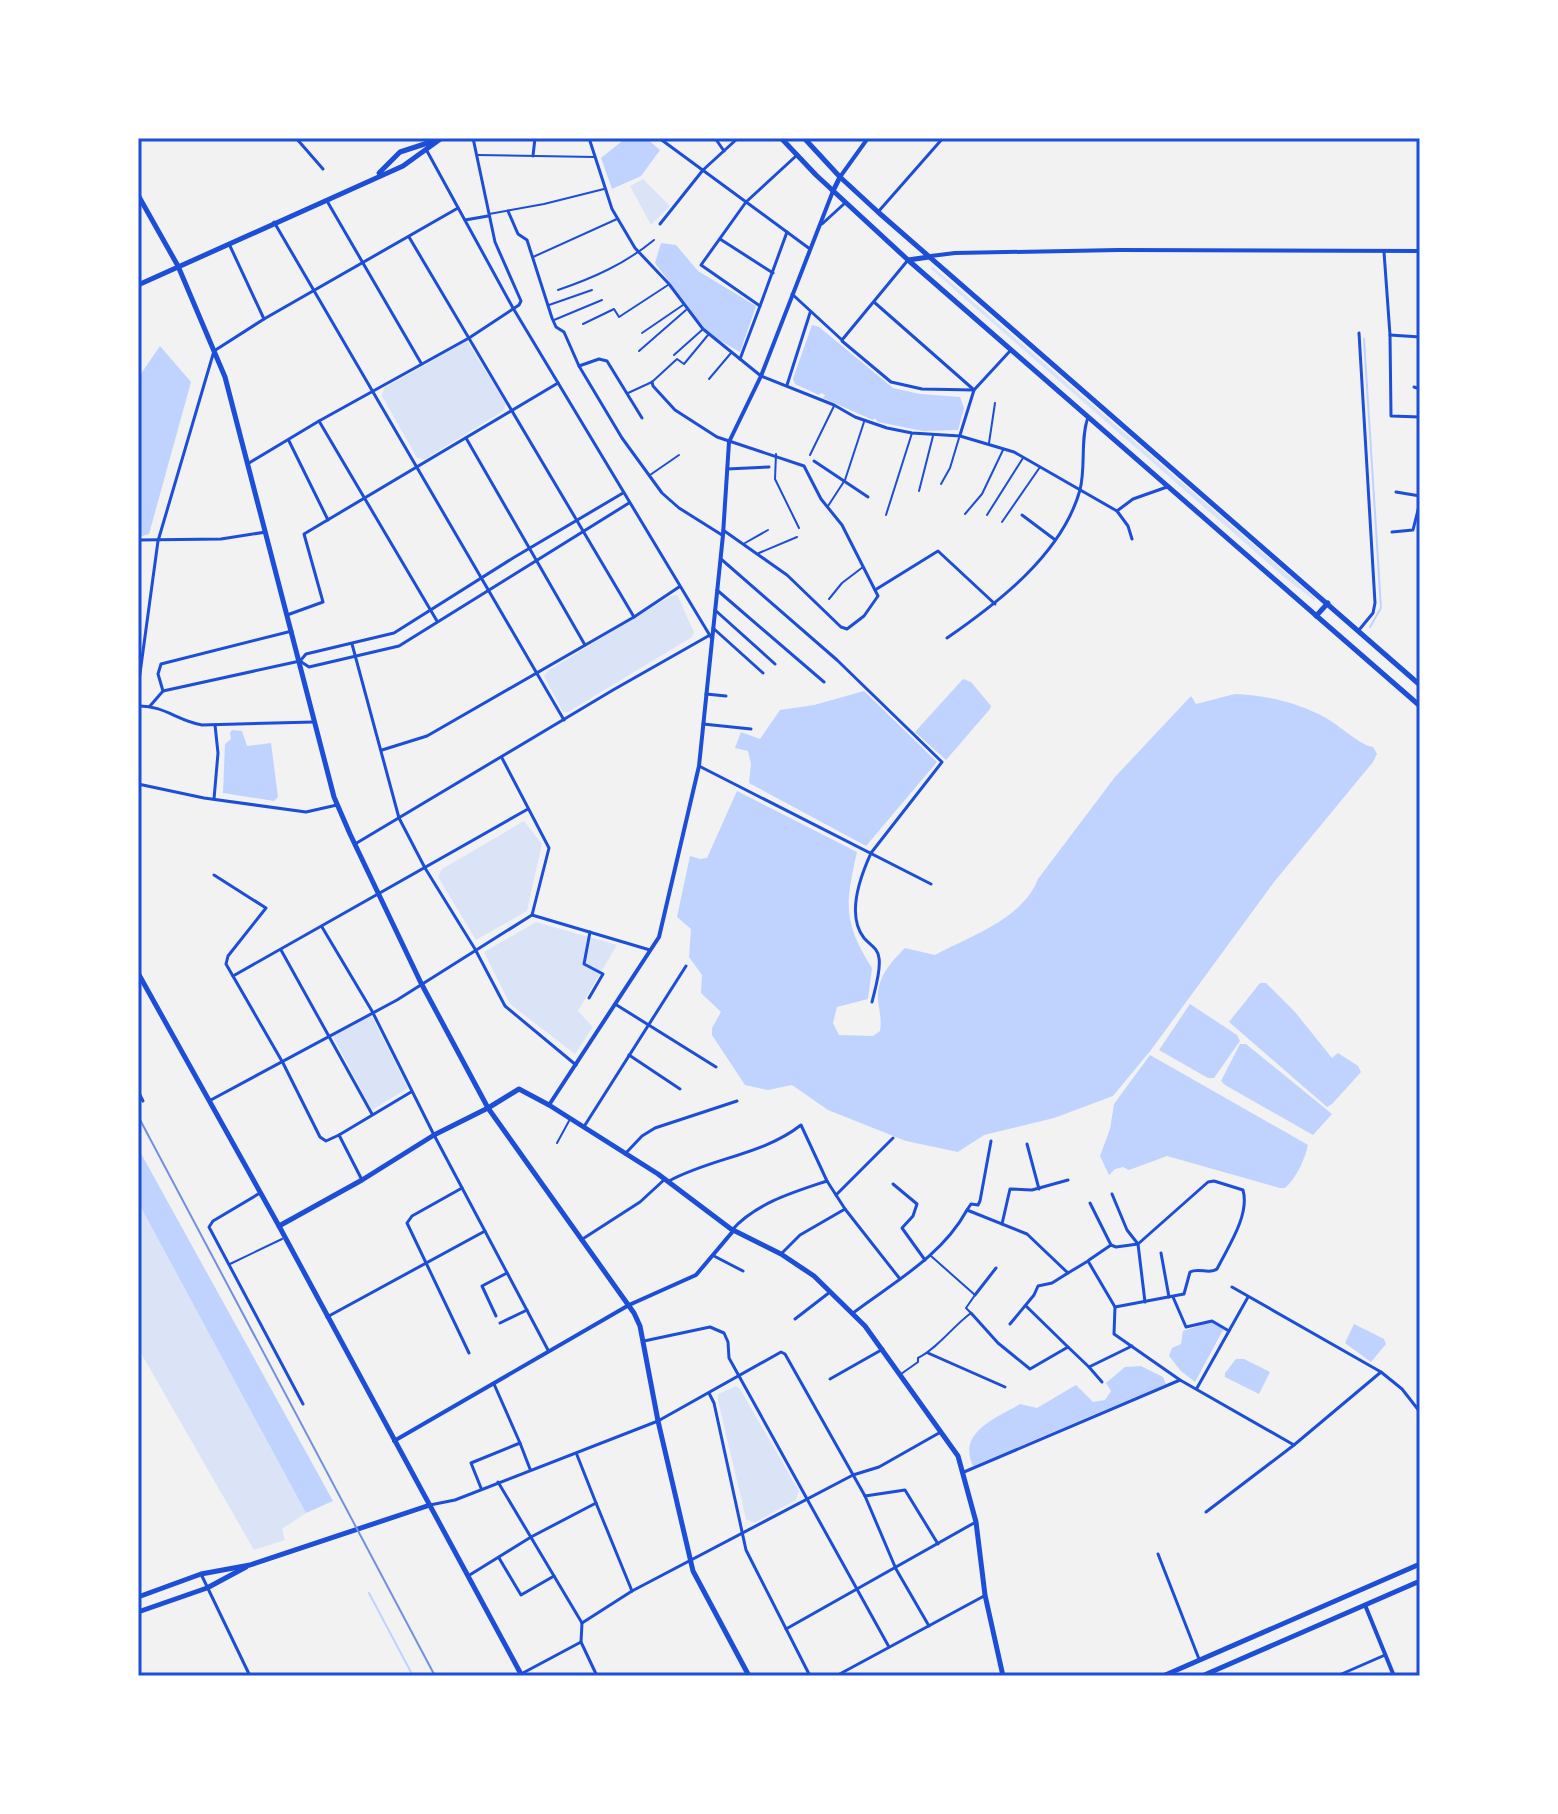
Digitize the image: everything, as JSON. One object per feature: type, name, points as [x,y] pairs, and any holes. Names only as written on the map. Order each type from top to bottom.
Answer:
[{"type":"main road","points":[[781,138],[796,156],[908,260],[1420,706]]},
{"type":"main road","points":[[804,138],[878,212],[1420,685]]},
{"type":"main road","points":[[138,285],[403,166],[441,139]]},
{"type":"main road","points":[[378,175],[400,152],[441,139]]},
{"type":"main road","points":[[833,191],[840,177]]},
{"type":"main road","points":[[138,195],[178,266],[225,377],[337,805],[421,983],[488,1108],[629,1305],[640,1326],[658,1421],[691,1561],[703,1593],[749,1676]]},
{"type":"main road","points":[[908,260],[930,256]]},
{"type":"main road","points":[[1316,616],[1328,603]]},
{"type":"main road","points":[[138,973],[522,1675]]},
{"type":"main road","points":[[279,1226],[519,1089],[549,1105],[667,1180],[733,1230],[781,1254],[830,1291],[883,1349],[942,1431],[964,1472],[976,1522],[985,1595],[1003,1676]]},
{"type":"main road","points":[[138,1597],[201,1574],[250,1565],[430,1505]]},
{"type":"main road","points":[[1163,1676],[1420,1564]]},
{"type":"main road","points":[[138,1612],[207,1588],[250,1565]]},
{"type":"main road","points":[[1202,1676],[1420,1581]]},
{"type":"main road","points":[[1360,1591],[1365,1605]]},
{"type":"street","points":[[296,138],[323,169]]},
{"type":"street","points":[[248,464],[469,338],[519,305],[521,301],[495,242],[473,138]]},
{"type":"street","points":[[533,156],[535,138]]},
{"type":"street","points":[[589,138],[617,219],[639,253],[669,284],[703,329],[761,376],[834,405],[864,421],[912,433],[960,436],[1024,457],[1117,511],[1128,526],[1132,539]]},
{"type":"street","points":[[659,138],[811,249]]},
{"type":"street","points":[[715,138],[724,151]]},
{"type":"street","points":[[660,224],[703,170],[738,138]]},
{"type":"street","points":[[840,177],[868,138]]},
{"type":"street","points":[[878,212],[943,138]]},
{"type":"street","points":[[427,151],[513,308],[711,637]]},
{"type":"street","points":[[760,306],[701,265],[746,202],[796,156]]},
{"type":"street","points":[[549,1105],[659,937],[699,766],[721,559],[729,442],[761,376],[833,191]]},
{"type":"street","points":[[326,199],[421,363]]},
{"type":"street","points":[[822,224],[845,203]]},
{"type":"street","points":[[138,688],[158,541],[214,351],[458,208]]},
{"type":"street","points":[[508,211],[518,234],[527,240],[553,320],[564,332],[579,366],[622,438],[662,493],[679,508],[744,544],[787,575],[841,627],[847,629],[864,616],[878,596],[842,525],[804,466],[776,454],[729,442],[675,410],[652,382]]},
{"type":"street","points":[[465,220],[488,215]]},
{"type":"street","points":[[274,222],[564,720]]},
{"type":"street","points":[[740,359],[787,232]]},
{"type":"street","points":[[409,237],[634,617]]},
{"type":"street","points":[[720,239],[773,273]]},
{"type":"street","points":[[228,242],[264,319]]},
{"type":"street","points":[[930,256],[1119,250],[1420,251]]},
{"type":"street","points":[[1384,252],[1390,335],[1391,416],[1420,417]]},
{"type":"street","points":[[842,340],[908,260]]},
{"type":"street","points":[[792,294],[891,382],[922,389],[974,390]]},
{"type":"street","points":[[874,302],[974,390]]},
{"type":"street","points":[[787,385],[811,311]]},
{"type":"street","points":[[1359,333],[1375,603],[1373,613],[1359,630]]},
{"type":"street","points":[[1390,335],[1420,337]]},
{"type":"street","points":[[960,436],[974,390],[1012,348]]},
{"type":"street","points":[[579,366],[599,359],[607,361],[642,418]]},
{"type":"street","points":[[287,615],[323,602],[304,534],[558,383]]},
{"type":"street","points":[[1414,387],[1420,389]]},
{"type":"street","points":[[947,638],[995,604],[1055,539],[1074,507],[1080,488],[1085,452],[1084,429],[1088,417]]},
{"type":"street","points":[[319,421],[437,621]]},
{"type":"street","points":[[466,438],[585,645]]},
{"type":"street","points":[[288,440],[328,520]]},
{"type":"street","points":[[814,461],[868,497]]},
{"type":"street","points":[[727,469],[769,467]]},
{"type":"street","points":[[1117,511],[1130,500],[1168,486]]},
{"type":"street","points":[[1396,492],[1420,496]]},
{"type":"street","points":[[150,706],[163,691],[300,661],[306,654],[394,633],[623,493]]},
{"type":"street","points":[[1392,532],[1413,530],[1420,502]]},
{"type":"street","points":[[300,661],[309,667],[392,649],[629,503]]},
{"type":"street","points":[[1022,515],[1055,539]]},
{"type":"street","points":[[138,540],[219,539],[266,532]]},
{"type":"street","points":[[875,590],[938,551],[995,604]]},
{"type":"street","points":[[721,559],[837,660],[942,762],[871,853],[863,870],[855,911],[857,926],[864,939],[876,949],[879,959],[872,1002]]},
{"type":"street","points":[[381,750],[427,736],[634,617],[679,587]]},
{"type":"street","points":[[717,590],[824,682]]},
{"type":"street","points":[[715,610],[775,664]]},
{"type":"street","points":[[713,628],[763,673]]},
{"type":"street","points":[[163,691],[158,674],[161,664],[292,631]]},
{"type":"street","points":[[355,844],[711,637]]},
{"type":"street","points":[[352,644],[399,818],[425,868],[475,949],[505,1006],[576,1065]]},
{"type":"street","points":[[706,694],[726,696]]},
{"type":"street","points":[[138,706],[163,709],[184,722],[215,725],[315,722]]},
{"type":"street","points":[[703,724],[751,729]]},
{"type":"street","points":[[214,799],[218,753],[215,725]]},
{"type":"street","points":[[209,1101],[283,1063],[532,915],[549,848],[502,758]]},
{"type":"street","points":[[699,766],[931,884]]},
{"type":"street","points":[[138,784],[306,812],[337,805]]},
{"type":"street","points":[[233,976],[528,809]]},
{"type":"street","points":[[214,875],[266,908],[228,956],[226,964],[283,1063],[323,1141],[339,1135],[412,1091]]},
{"type":"street","points":[[532,915],[650,950]]},
{"type":"street","points":[[322,927],[372,1011],[549,1351]]},
{"type":"street","points":[[589,998],[603,974],[584,964],[590,932]]},
{"type":"street","points":[[281,950],[372,1114]]},
{"type":"street","points":[[583,1128],[686,966]]},
{"type":"street","points":[[615,1004],[716,1067]]},
{"type":"street","points":[[629,1055],[680,1089]]},
{"type":"street","points":[[138,1091],[143,1101]]},
{"type":"street","points":[[625,1154],[642,1136],[655,1128],[737,1101]]},
{"type":"street","points":[[581,1240],[640,1202],[667,1180],[760,1147],[788,1135],[801,1125],[827,1181],[900,1279]]},
{"type":"street","points":[[339,1135],[362,1180]]},
{"type":"street","points":[[836,1195],[893,1138]]},
{"type":"street","points":[[853,1313],[931,1256],[957,1229],[971,1204],[978,1205],[991,1141]]},
{"type":"street","points":[[1027,1144],[1039,1189]]},
{"type":"street","points":[[1002,1224],[1010,1189],[1039,1189],[1068,1180]]},
{"type":"street","points":[[394,1441],[629,1305],[696,1275],[743,1218],[787,1195],[827,1181]]},
{"type":"street","points":[[1090,1203],[1111,1245],[1116,1247],[1138,1244],[1208,1182],[1243,1190],[1245,1198],[1238,1227],[1217,1269],[1211,1272],[1193,1270],[1184,1294],[1115,1307]]},
{"type":"street","points":[[893,1184],[917,1204],[913,1216],[902,1228],[925,1260]]},
{"type":"street","points":[[462,1188],[408,1221],[408,1229],[469,1353]]},
{"type":"street","points":[[260,1193],[210,1224],[303,1404]]},
{"type":"street","points":[[1112,1194],[1127,1230],[1138,1244],[1145,1302]]},
{"type":"street","points":[[781,1254],[800,1235],[845,1209]]},
{"type":"street","points":[[967,1210],[1027,1234],[1068,1273]]},
{"type":"street","points":[[327,1317],[485,1231]]},
{"type":"street","points":[[1010,1324],[1038,1286],[1068,1273],[1111,1245]]},
{"type":"street","points":[[1161,1253],[1171,1297],[1186,1327],[1212,1321],[1229,1331]]},
{"type":"street","points":[[714,1256],[743,1271]]},
{"type":"street","points":[[1088,1261],[1115,1307],[1114,1334],[1180,1380],[1294,1445]]},
{"type":"street","points":[[975,1295],[996,1268]]},
{"type":"street","points":[[496,1316],[482,1286],[507,1273]]},
{"type":"street","points":[[1232,1287],[1381,1372],[1402,1389],[1420,1412]]},
{"type":"street","points":[[795,1319],[830,1291]]},
{"type":"street","points":[[1197,1388],[1249,1296]]},
{"type":"street","points":[[1026,1306],[1102,1382]]},
{"type":"street","points":[[500,1323],[527,1310]]},
{"type":"street","points":[[971,1313],[998,1343],[1030,1369],[1068,1347]]},
{"type":"street","points":[[643,1341],[716,1327],[727,1336],[729,1358],[889,1647]]},
{"type":"street","points":[[1089,1367],[1132,1346]]},
{"type":"street","points":[[830,1379],[883,1349]]},
{"type":"street","points":[[430,1505],[447,1503],[658,1421],[776,1353],[785,1354],[865,1496],[896,1569],[929,1626]]},
{"type":"street","points":[[928,1353],[1005,1387]]},
{"type":"street","points":[[1206,1512],[1294,1445],[1381,1372]]},
{"type":"street","points":[[964,1472],[1180,1380]]},
{"type":"street","points":[[494,1383],[530,1469]]},
{"type":"street","points":[[709,1393],[714,1403],[746,1550],[810,1676]]},
{"type":"street","points":[[582,1623],[632,1591],[807,1498],[853,1475],[879,1467],[942,1431]]},
{"type":"street","points":[[481,1488],[471,1463],[520,1443]]},
{"type":"street","points":[[577,1454],[632,1591]]},
{"type":"street","points":[[498,1482],[582,1623],[581,1642],[597,1676]]},
{"type":"street","points":[[865,1496],[905,1490],[938,1544]]},
{"type":"street","points":[[468,1576],[531,1537],[596,1503]]},
{"type":"street","points":[[786,1629],[976,1522]]},
{"type":"street","points":[[1158,1554],[1199,1660]]},
{"type":"street","points":[[499,1558],[521,1595],[554,1576]]},
{"type":"street","points":[[201,1574],[250,1676]]},
{"type":"street","points":[[836,1676],[985,1595]]},
{"type":"street","points":[[1365,1605],[1394,1676]]},
{"type":"street","points":[[522,1675],[581,1642]]},
{"type":"street","points":[[1337,1676],[1385,1655]]},
{"type":"lane","points":[[478,155],[596,157]]},
{"type":"lane","points":[[488,215],[606,188]]},
{"type":"lane","points":[[532,257],[617,219]]},
{"type":"lane","points":[[558,290],[596,278],[639,253],[654,240]]},
{"type":"lane","points":[[583,324],[614,309],[619,317],[669,284]]},
{"type":"lane","points":[[548,305],[592,290]]},
{"type":"lane","points":[[553,320],[602,300]]},
{"type":"lane","points":[[642,333],[686,307]]},
{"type":"lane","points":[[639,351],[686,307]]},
{"type":"lane","points":[[674,355],[703,329]]},
{"type":"lane","points":[[628,393],[652,382],[677,359],[684,364],[709,334]]},
{"type":"lane","points":[[709,379],[732,352]]},
{"type":"lane","points":[[988,444],[995,403]]},
{"type":"lane","points":[[810,455],[834,405]]},
{"type":"lane","points":[[828,506],[845,480],[864,421]]},
{"type":"lane","points":[[886,515],[912,433]]},
{"type":"lane","points":[[919,491],[934,435]]},
{"type":"lane","points":[[941,484],[950,468],[960,436]]},
{"type":"lane","points":[[965,514],[982,494],[1004,449]]},
{"type":"lane","points":[[776,454],[775,479],[799,528]]},
{"type":"lane","points":[[649,476],[679,455]]},
{"type":"lane","points":[[987,515],[1024,457]]},
{"type":"lane","points":[[1002,522],[1040,466]]},
{"type":"lane","points":[[744,544],[768,530]]},
{"type":"lane","points":[[758,554],[797,537]]},
{"type":"lane","points":[[829,599],[842,583],[863,567]]},
{"type":"lane","points":[[557,1143],[570,1120]]},
{"type":"lane","points":[[229,1265],[284,1237]]},
{"type":"lane","points":[[900,1375],[971,1313],[966,1308],[975,1295],[931,1256]]},
{"type":"shaded area","points":[[643,179],[670,206],[651,225],[630,186]]},
{"type":"shaded area","points":[[932,266],[1315,598],[1315,601],[931,269]]},
{"type":"shaded area","points":[[467,341],[506,404],[503,411],[425,459],[417,458],[382,396],[384,388]]},
{"type":"shaded area","points":[[677,595],[694,632],[692,637],[568,712],[563,712],[544,676],[549,670]]},
{"type":"shaded area","points":[[524,821],[542,844],[527,911],[476,940],[438,877],[442,869]]},
{"type":"shaded area","points":[[536,922],[617,945],[578,1011],[593,1027],[575,1054],[510,1004],[484,952]]},
{"type":"shaded area","points":[[371,1015],[408,1088],[372,1110],[332,1035]]},
{"type":"shaded area","points":[[138,1202],[306,1513],[282,1529],[285,1540],[254,1550],[138,1348]]},
{"type":"shaded area","points":[[736,1386],[799,1491],[796,1500],[754,1523],[746,1519],[718,1401],[718,1394]]},
{"type":"water","points":[[626,138],[646,138],[660,150],[641,176],[612,189],[601,158]]},
{"type":"water","points":[[661,243],[676,245],[698,271],[756,306],[740,352],[710,335],[655,263]]},
{"type":"water","points":[[812,325],[819,327],[893,388],[960,397],[964,408],[958,430],[923,431],[878,422],[875,418],[873,420],[823,398],[825,395],[821,393],[819,395],[795,384],[793,379]]},
{"type":"water","points":[[160,346],[191,382],[149,534],[139,537],[138,378]]},
{"type":"water","points":[[963,679],[971,682],[991,706],[946,760],[915,732]]},
{"type":"water","points":[[864,691],[937,762],[866,846],[749,783],[751,764],[748,751],[735,748],[741,732],[760,739],[780,710],[814,705]]},
{"type":"water","points":[[1235,694],[1270,698],[1305,708],[1373,747],[1377,754],[1274,882],[1151,1050],[1113,1096],[1054,1118],[984,1135],[958,1152],[906,1141],[828,1110],[792,1085],[768,1090],[745,1085],[712,1035],[712,1028],[721,1012],[701,993],[702,975],[689,957],[691,929],[677,917],[690,856],[707,858],[737,791],[857,852],[850,886],[849,912],[856,938],[872,968],[868,999],[837,1007],[833,1023],[839,1035],[873,1036],[880,1031],[878,991],[882,977],[905,948],[935,955],[1008,916],[1031,893],[1038,879],[1115,777],[1191,696],[1196,704]]},
{"type":"water","points":[[232,730],[242,731],[247,746],[271,743],[278,797],[274,801],[223,793],[225,744],[231,739]]},
{"type":"water","points":[[1260,983],[1266,983],[1295,1012],[1332,1058],[1338,1053],[1358,1066],[1361,1072],[1327,1107],[1229,1022]]},
{"type":"water","points":[[1190,1004],[1237,1035],[1240,1041],[1214,1078],[1208,1078],[1159,1050]]},
{"type":"water","points":[[1240,1044],[1246,1044],[1332,1114],[1313,1135],[1221,1081]]},
{"type":"water","points":[[1150,1055],[1308,1145],[1300,1168],[1289,1184],[1280,1188],[1167,1156],[1129,1170],[1123,1167],[1115,1169],[1109,1175],[1100,1156],[1110,1129],[1114,1104]]},
{"type":"water","points":[[138,1148],[333,1501],[306,1513],[138,1202]]},
{"type":"water","points":[[1216,1323],[1223,1330],[1195,1382],[1169,1356],[1172,1348],[1181,1344],[1183,1331]]},
{"type":"water","points":[[1354,1324],[1384,1339],[1386,1344],[1371,1362],[1345,1343]]},
{"type":"water","points":[[1236,1359],[1244,1359],[1270,1372],[1259,1394],[1225,1377]]},
{"type":"water","points":[[1141,1366],[1163,1377],[1166,1384],[973,1466],[970,1444],[982,1428],[1000,1415],[1020,1404],[1037,1408],[1076,1385],[1093,1402],[1105,1400],[1111,1391],[1106,1383],[1125,1367]]},
{"type":"waterway","points":[[1364,339],[1381,608],[1370,627]]},
{"type":"waterway","points":[[369,1593],[413,1676]]},
{"type":"railway","points":[[138,1116],[435,1676]]}]
